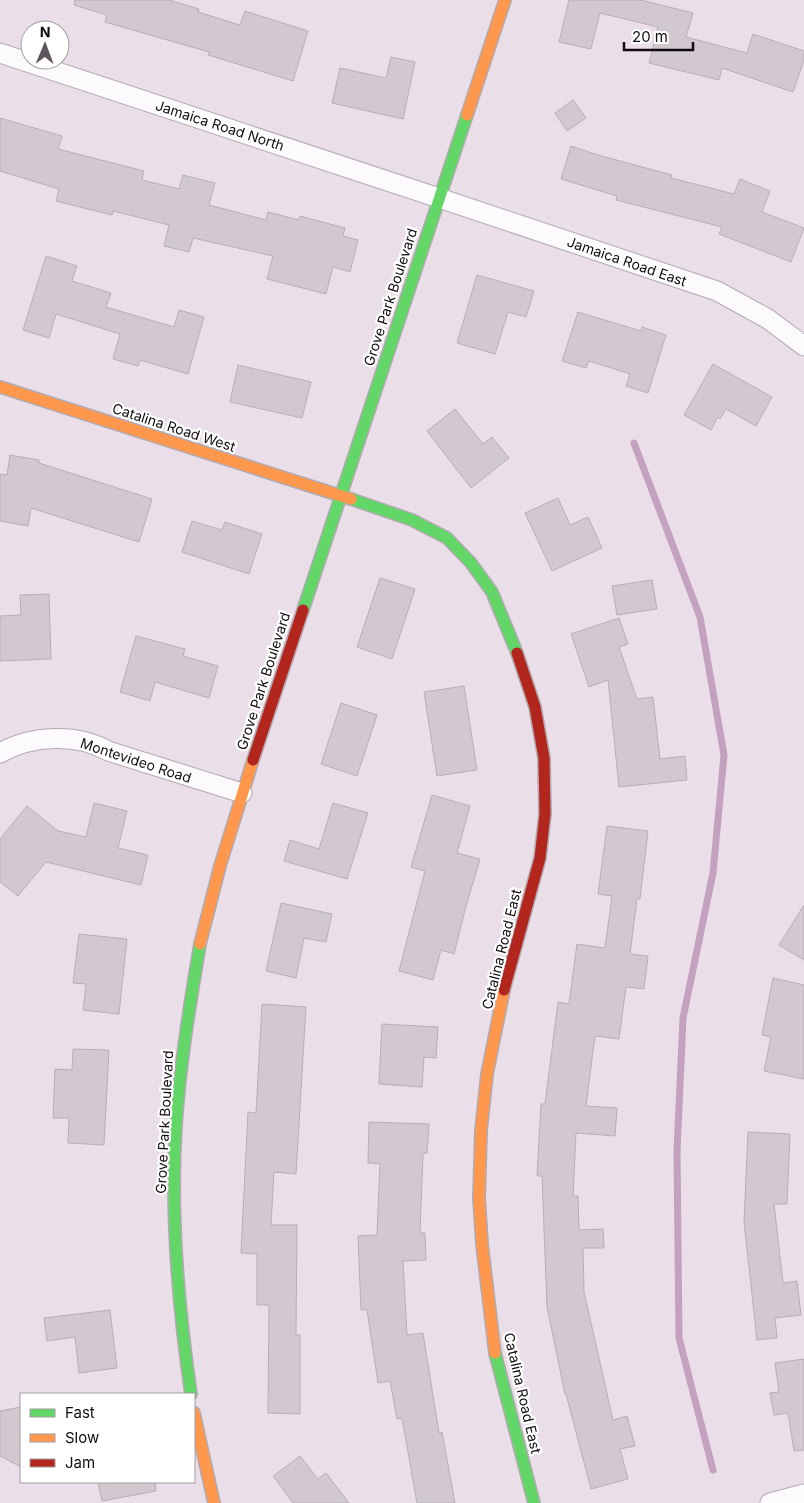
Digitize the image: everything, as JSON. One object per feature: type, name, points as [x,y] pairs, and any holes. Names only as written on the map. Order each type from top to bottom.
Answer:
[{"type":"street","name":"Grove Park Boulevard","points":[[190,1393],[174,1261],[174,1151],[177,1090],[186,1019],[208,911],[242,794],[505,0]]},
{"type":"street","name":"Jamaica Road North","points":[[0,53],[439,198]]},
{"type":"street","name":"Jamaica Road East","points":[[439,198],[717,292],[768,319],[804,346]]},
{"type":"street","name":"Catalina Road West","points":[[0,387],[340,495]]},
{"type":"street","name":"Catalina Road East","points":[[340,495],[412,520],[447,538],[471,563],[492,592],[515,648],[534,706],[544,758],[545,814],[540,858],[504,989],[487,1074],[481,1131],[479,1198],[482,1244],[495,1351],[534,1503]]},
{"type":"street","name":"Montevideo Road","points":[[0,753],[31,741],[65,739],[97,745],[108,751],[242,794]]},
{"type":"street","points":[[195,1418],[214,1503]]},
{"type":"street","points":[[770,1503],[804,1494]]},
{"type":"building","points":[[75,0],[169,0],[199,9],[198,12],[240,25],[245,11],[308,31],[293,81],[208,55],[209,52],[105,22],[107,15],[74,5]]},
{"type":"building","points":[[569,0],[641,0],[693,13],[686,37],[747,53],[753,34],[804,51],[804,60],[793,92],[722,68],[719,80],[649,63],[658,27],[600,13],[591,49],[559,42]]},
{"type":"building","points":[[391,57],[415,62],[403,119],[332,103],[340,68],[386,78]]},
{"type":"building","points":[[573,100],[586,118],[567,131],[555,113]]},
{"type":"building","points":[[0,118],[62,136],[58,149],[144,171],[142,180],[179,189],[183,175],[215,183],[209,205],[266,220],[268,212],[299,220],[300,216],[345,228],[343,236],[358,240],[350,272],[333,267],[326,294],[267,279],[273,256],[193,238],[189,252],[164,246],[169,225],[113,211],[112,215],[56,201],[59,189],[0,171]]},
{"type":"building","points":[[571,146],[672,175],[671,178],[734,194],[740,179],[770,191],[762,212],[804,228],[791,262],[719,234],[722,227],[616,200],[617,196],[561,179]]},
{"type":"building","points":[[46,256],[77,266],[72,281],[111,293],[106,307],[174,327],[179,310],[204,317],[188,374],[140,360],[138,366],[113,359],[120,334],[56,314],[49,338],[23,330]]},
{"type":"building","points":[[477,275],[534,291],[526,317],[508,312],[495,354],[457,343]]},
{"type":"building","points":[[578,312],[641,331],[642,327],[666,335],[648,393],[626,386],[630,374],[589,361],[586,368],[562,361]]},
{"type":"building","points":[[713,364],[772,397],[756,426],[726,409],[720,419],[718,417],[711,430],[684,415]]},
{"type":"building","points":[[238,365],[311,382],[302,418],[230,402]]},
{"type":"building","points":[[455,409],[483,444],[492,437],[509,458],[471,488],[427,431]]},
{"type":"building","points":[[10,455],[39,460],[39,463],[152,499],[139,542],[31,508],[28,526],[0,521],[0,474],[7,475]]},
{"type":"building","points":[[558,498],[570,525],[588,517],[602,548],[552,571],[525,513]]},
{"type":"building","points":[[192,521],[222,530],[225,522],[262,534],[249,574],[182,552]]},
{"type":"building","points":[[380,578],[415,589],[392,659],[357,647]]},
{"type":"building","points":[[652,580],[657,609],[617,615],[612,586]]},
{"type":"building","points":[[49,594],[51,659],[0,661],[0,616],[21,615],[20,595]]},
{"type":"building","points":[[619,618],[628,644],[619,647],[637,699],[653,697],[660,759],[685,756],[687,780],[619,787],[608,680],[589,687],[571,634]]},
{"type":"building","points":[[136,636],[185,649],[183,656],[218,666],[209,698],[155,682],[150,701],[120,692]]},
{"type":"building","points":[[464,686],[477,770],[437,776],[424,692]]},
{"type":"building","points":[[341,703],[377,715],[357,776],[321,764]]},
{"type":"building","points":[[432,795],[470,806],[457,853],[480,859],[454,954],[441,950],[433,980],[399,971],[425,871],[411,867]]},
{"type":"building","points":[[94,803],[127,811],[118,848],[148,855],[141,885],[46,862],[18,896],[0,882],[0,839],[27,806],[58,831],[86,837]]},
{"type":"building","points":[[333,803],[368,813],[347,879],[284,861],[290,840],[319,849]]},
{"type":"building","points":[[607,826],[648,831],[640,899],[637,899],[630,954],[648,956],[644,989],[626,987],[619,1039],[595,1036],[586,1106],[617,1108],[615,1136],[576,1133],[573,1196],[578,1196],[579,1230],[603,1229],[604,1248],[583,1248],[584,1292],[613,1420],[627,1416],[635,1446],[620,1449],[628,1479],[591,1489],[565,1394],[547,1307],[542,1176],[537,1176],[541,1104],[545,1104],[558,1002],[569,1004],[577,944],[605,948],[612,896],[598,894]]},
{"type":"building","points":[[281,903],[332,914],[326,942],[304,938],[296,978],[266,971]]},
{"type":"building","points":[[804,905],[804,960],[779,945]]},
{"type":"building","points":[[79,934],[127,939],[119,1014],[83,1010],[86,984],[73,983]]},
{"type":"building","points":[[773,978],[804,985],[804,1079],[764,1071],[771,1037],[762,1035]]},
{"type":"building","points":[[262,1004],[306,1007],[296,1174],[274,1172],[271,1225],[297,1225],[296,1335],[300,1335],[300,1414],[268,1413],[269,1305],[257,1305],[257,1254],[241,1253],[248,1112],[256,1113]]},
{"type":"building","points":[[382,1024],[438,1027],[436,1058],[424,1057],[422,1087],[379,1084]]},
{"type":"building","points":[[73,1049],[109,1050],[104,1145],[68,1143],[69,1118],[53,1118],[55,1069],[72,1070]]},
{"type":"building","points":[[369,1122],[429,1124],[427,1153],[423,1153],[420,1233],[425,1233],[426,1260],[403,1261],[407,1335],[423,1333],[439,1433],[442,1432],[455,1503],[417,1503],[402,1418],[397,1419],[390,1381],[378,1383],[367,1310],[361,1310],[358,1236],[377,1235],[380,1164],[368,1163]]},
{"type":"building","points":[[748,1132],[790,1134],[787,1204],[774,1204],[783,1283],[797,1281],[801,1315],[775,1318],[777,1338],[757,1340],[744,1222]]},
{"type":"building","points":[[110,1310],[117,1368],[79,1373],[75,1337],[47,1341],[44,1318]]},
{"type":"building","points":[[804,1359],[804,1450],[794,1451],[788,1413],[774,1415],[770,1393],[779,1392],[775,1363]]},
{"type":"building","points":[[20,1407],[20,1466],[0,1456],[0,1411]]},
{"type":"building","points":[[300,1456],[318,1479],[326,1473],[349,1503],[293,1503],[273,1476]]},
{"type":"building","points":[[98,1483],[155,1483],[156,1491],[102,1501]]},
{"type":"waterway","points":[[634,443],[700,617],[724,755],[713,873],[683,1018],[677,1151],[679,1338],[713,1470]]},
{"type":"traffic: fast","points":[[303,610],[467,115]]},
{"type":"traffic: fast","points":[[351,499],[412,520],[447,538],[471,563],[492,592],[517,653]]},
{"type":"traffic: fast","points":[[191,1393],[176,1260],[174,1159],[183,1057],[200,944]]},
{"type":"traffic: fast","points":[[495,1353],[534,1503]]},
{"type":"traffic: slow","points":[[467,115],[505,0]]},
{"type":"traffic: slow","points":[[0,387],[351,499]]},
{"type":"traffic: slow","points":[[200,944],[220,866],[253,760]]},
{"type":"traffic: slow","points":[[495,1353],[482,1244],[479,1198],[481,1131],[487,1074],[504,990]]},
{"type":"traffic: slow","points":[[195,1418],[214,1503]]},
{"type":"traffic: jam","points":[[253,760],[303,610]]},
{"type":"traffic: jam","points":[[504,990],[540,858],[545,814],[544,758],[535,707],[517,653]]}]
